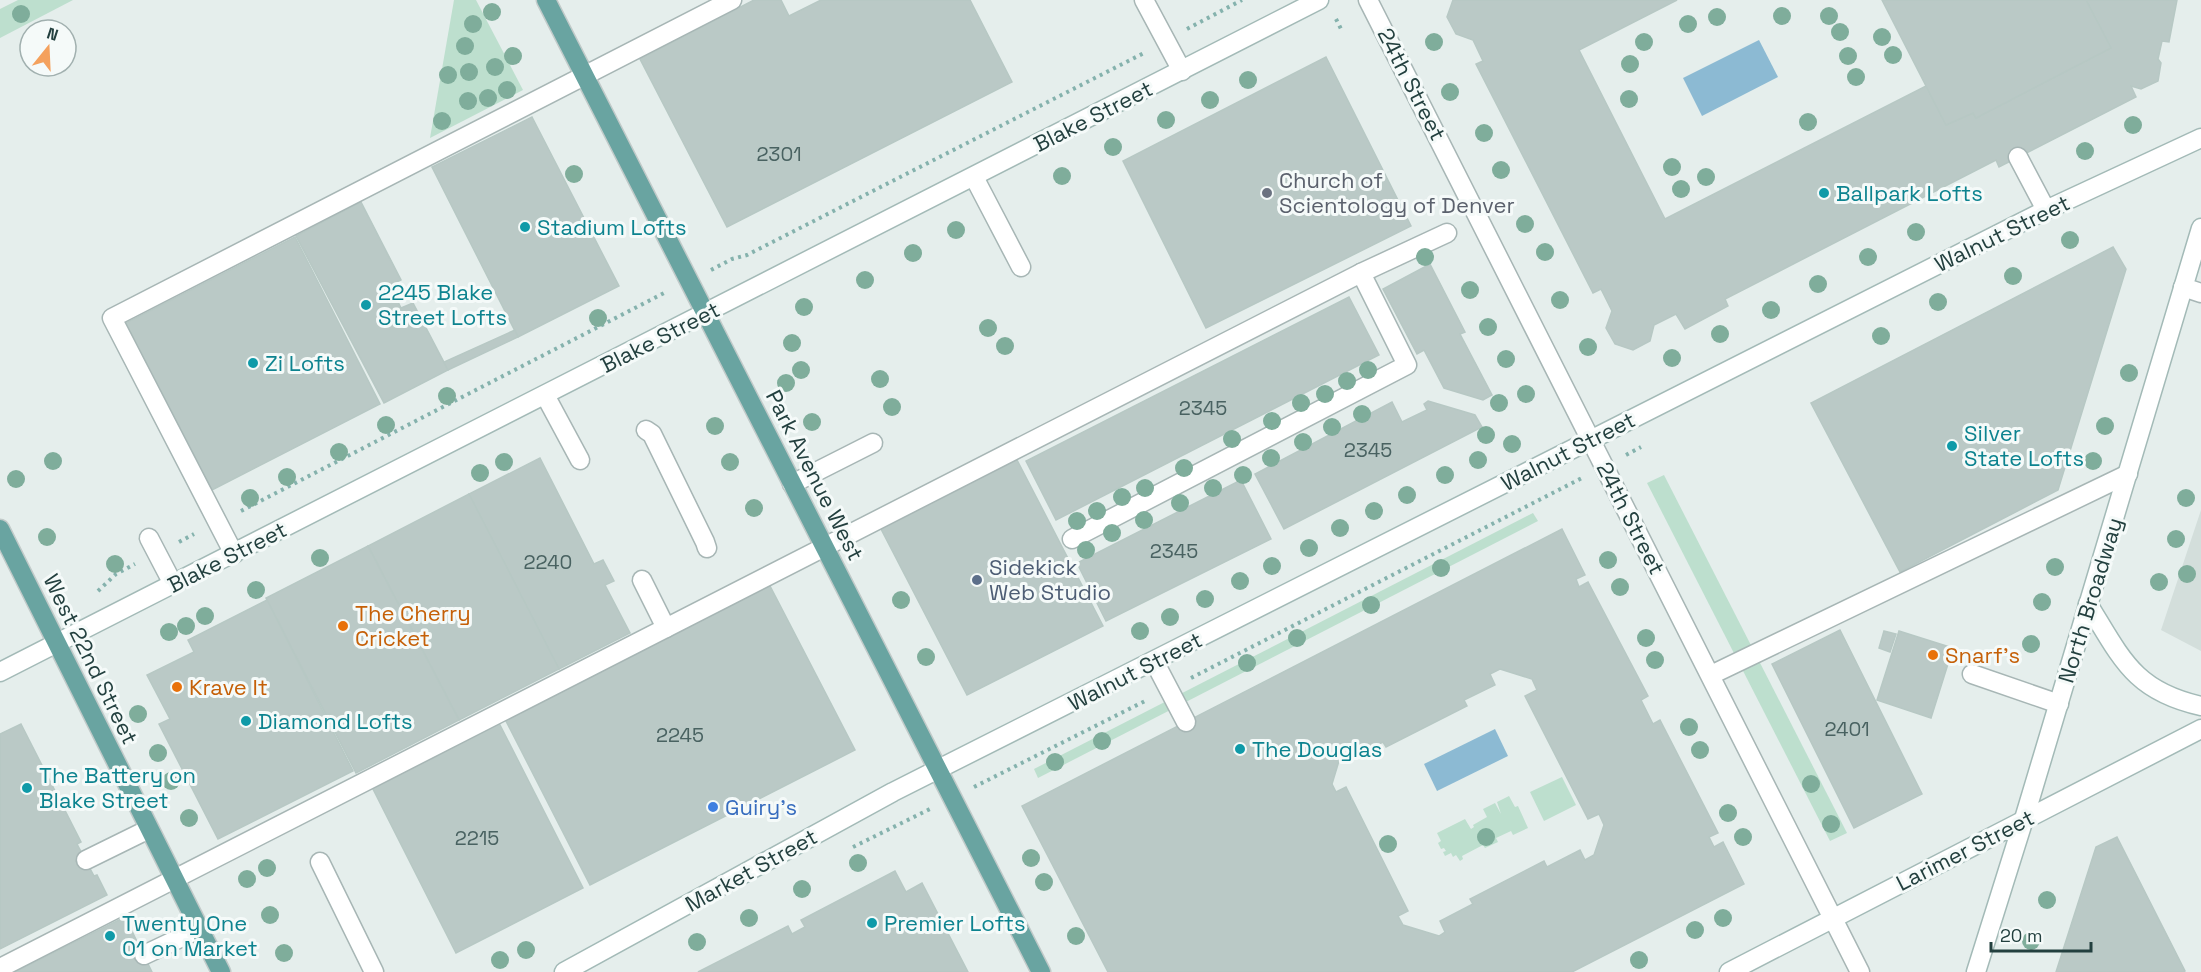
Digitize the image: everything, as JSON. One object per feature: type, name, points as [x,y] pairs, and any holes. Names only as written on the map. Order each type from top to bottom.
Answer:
[{"type":"main road","name":"Park Avenue West","points":[[546,0],[1041,972]]},
{"type":"main road","points":[[234,554],[112,318],[732,0]]},
{"type":"main road","points":[[1144,0],[1182,71]]},
{"type":"main road","name":"Blake Street","points":[[0,672],[1319,0]]},
{"type":"main road","name":"24th Street","points":[[1368,0],[1860,972]]},
{"type":"main road","name":"Walnut Street","points":[[938,770],[2046,210],[2201,138]]},
{"type":"main road","points":[[2018,157],[2046,210]]},
{"type":"main road","points":[[974,177],[1021,267]]},
{"type":"main road","name":"North Broadway","points":[[1976,972],[2059,704],[2201,228]]},
{"type":"main road","points":[[0,968],[1361,273],[1447,233]]},
{"type":"main road","points":[[1072,538],[1407,365],[1361,273]]},
{"type":"main road","points":[[2183,287],[2201,293]]},
{"type":"main road","points":[[545,395],[580,460]]},
{"type":"main road","points":[[646,430],[652,434],[707,548]]},
{"type":"main road","points":[[792,484],[873,443]]},
{"type":"main road","points":[[1711,675],[2128,474]]},
{"type":"main road","name":"West 22nd Street","points":[[0,529],[221,972]]},
{"type":"main road","points":[[153,545],[173,584]]},
{"type":"main road","points":[[642,580],[666,628]]},
{"type":"main road","points":[[2088,604],[2126,665],[2146,685],[2161,694],[2201,706]]},
{"type":"main road","points":[[1154,661],[1186,722]]},
{"type":"main road","points":[[1972,674],[2059,704]]},
{"type":"main road","name":"Larimer Street","points":[[1729,972],[2201,729]]},
{"type":"main road","name":"Market Street","points":[[564,972],[938,770]]},
{"type":"main road","points":[[86,860],[149,829]]},
{"type":"main road","points":[[320,862],[374,972]]},
{"type":"main road","points":[[144,955],[199,928]]},
{"type":"path","points":[[1207,18],[1242,0]]},
{"type":"path","name":"Blake Street","points":[[747,255],[1147,52]]},
{"type":"path","name":"Blake Street","points":[[108,580],[153,545],[217,523],[628,311]]},
{"type":"path","points":[[844,851],[1168,689],[1632,452]]},
{"type":"shaded area","points":[[2201,510],[2201,651],[2161,630]]},
{"type":"green space","points":[[18,0],[73,0],[38,18],[18,18],[18,29],[0,38],[0,9]]},
{"type":"green space","points":[[454,0],[476,0],[523,90],[430,138]]},
{"type":"green space","points":[[1664,475],[1847,833],[1830,841],[1647,483]]},
{"type":"green space","points":[[1533,513],[1538,521],[1038,778],[1034,769]]},
{"type":"green space","points":[[1562,777],[1576,805],[1544,821],[1530,792]]},
{"type":"green space","points":[[1509,796],[1515,807],[1518,806],[1528,828],[1513,835],[1511,831],[1496,838],[1498,842],[1485,848],[1483,845],[1462,856],[1463,859],[1460,861],[1456,855],[1453,857],[1451,853],[1445,856],[1443,852],[1446,851],[1444,848],[1441,849],[1438,843],[1441,841],[1437,833],[1465,819],[1471,829],[1473,825],[1487,817],[1483,809],[1495,803],[1501,814],[1497,802]]},
{"type":"water","points":[[1759,40],[1778,77],[1702,116],[1683,78]]},
{"type":"water","points":[[1495,729],[1508,756],[1437,791],[1424,764]]},
{"type":"building","points":[[754,0],[781,0],[789,16],[821,0],[970,0],[1012,82],[727,227],[640,59]]},
{"type":"building","name":"Ballpark Lofts","points":[[1453,0],[1677,0],[1579,50],[1665,219],[1926,86],[1946,125],[1973,113],[1976,118],[2111,48],[2086,0],[2177,0],[2169,42],[2162,41],[2158,59],[2161,63],[2158,81],[2141,89],[2131,86],[2136,97],[1999,167],[1996,160],[1725,299],[1728,306],[1685,329],[1676,314],[1654,325],[1650,341],[1633,350],[1615,344],[1606,328],[1612,311],[1601,289],[1593,293],[1476,64],[1483,61],[1473,40],[1456,34],[1447,17]]},
{"type":"building","points":[[1882,0],[2086,0],[2111,48],[1976,118],[1973,113],[1946,125]]},
{"type":"building","name":"Church of Scientology of Denver","points":[[1326,57],[1411,226],[1206,328],[1123,161]]},
{"type":"building","name":"Stadium Lofts","points":[[532,117],[619,286],[518,337],[432,167]]},
{"type":"building","name":"2245 Blake Street Lofts","points":[[361,202],[401,280],[390,285],[401,308],[413,303],[448,370],[384,403],[296,236]]},
{"type":"building","name":"Zi Lofts","points":[[295,237],[380,404],[212,490],[126,323]]},
{"type":"building","name":"Silver State Lofts","points":[[2113,247],[2126,269],[2058,490],[1900,572],[1811,403]]},
{"type":"building","points":[[1430,264],[1465,332],[1460,334],[1492,395],[1483,400],[1444,388],[1424,350],[1417,354],[1383,289]]},
{"type":"building","points":[[1349,297],[1379,355],[1056,520],[1026,461]]},
{"type":"building","points":[[515,330],[518,337],[448,370],[444,362]]},
{"type":"building","points":[[1428,401],[1475,415],[1482,427],[1284,529],[1255,474],[1392,402],[1402,422],[1427,410],[1424,404]]},
{"type":"building","points":[[540,458],[594,564],[603,560],[614,581],[605,585],[630,633],[559,669],[469,494]]},
{"type":"building","points":[[1016,458],[1103,626],[967,695],[880,527]]},
{"type":"building","points":[[1241,480],[1271,539],[1106,621],[1077,563]]},
{"type":"building","points":[[469,494],[559,669],[459,720],[368,546]]},
{"type":"building","name":"The Douglas","points":[[1562,529],[1585,575],[1576,579],[1579,587],[1588,582],[1648,696],[1641,700],[1653,724],[1660,720],[1718,833],[1709,837],[1714,847],[1723,842],[1744,884],[1572,972],[1108,972],[1022,806]],"holes":[[[1500,669],[1532,679],[1537,690],[1525,696],[1588,819],[1599,814],[1604,825],[1594,855],[1585,860],[1580,850],[1547,867],[1544,861],[1470,899],[1473,904],[1440,921],[1445,932],[1439,936],[1403,925],[1398,916],[1408,911],[1346,787],[1336,792],[1332,784],[1342,751],[1350,746],[1355,756],[1383,742],[1386,747],[1467,706],[1464,700],[1495,685],[1490,674]]]},
{"type":"building","points":[[368,546],[459,720],[356,773],[266,598]]},
{"type":"building","points":[[769,584],[855,750],[590,885],[505,719]]},
{"type":"building","name":"Diamond Lofts","points":[[267,600],[353,771],[218,839],[159,724],[170,719],[147,675],[194,652],[188,640]]},
{"type":"building","points":[[1840,630],[1922,794],[1854,828],[1772,664]]},
{"type":"building","points":[[1884,631],[1896,634],[1890,652],[1879,648]]},
{"type":"building","points":[[1899,631],[1953,648],[1931,718],[1877,700]]},
{"type":"building","points":[[499,723],[583,888],[456,953],[372,787]]},
{"type":"building","name":"The Battery on Blake Street","points":[[21,724],[81,842],[77,844],[107,895],[0,949],[0,734]]},
{"type":"building","points":[[2117,837],[2185,971],[2183,972],[2056,972],[2096,847]]},
{"type":"building","name":"Premier Lofts","points":[[895,871],[906,892],[922,883],[968,972],[698,972],[788,926],[792,934],[805,927],[801,920]]},
{"type":"building","name":"Twenty One 01 on Market","points":[[125,917],[152,972],[15,972]]},
{"type":"place","name":"Church of Scientology of Denver","points":[[1267,193]]},
{"type":"place","name":"Ballpark Lofts","points":[[1824,193]]},
{"type":"place","name":"Stadium Lofts","points":[[525,227]]},
{"type":"place","name":"2245 Blake Street Lofts","points":[[366,305]]},
{"type":"place","name":"Zi Lofts","points":[[253,363]]},
{"type":"place","name":"Silver State Lofts","points":[[1952,446]]},
{"type":"place","name":"Sidekick Web Studio","points":[[977,580]]},
{"type":"place","name":"The Cherry Cricket","points":[[343,626]]},
{"type":"place","name":"Snarf's","points":[[1933,655]]},
{"type":"place","name":"Krave It","points":[[177,687]]},
{"type":"place","name":"Diamond Lofts","points":[[246,721]]},
{"type":"place","name":"The Douglas","points":[[1240,749]]},
{"type":"place","name":"The Battery on Blake Street","points":[[27,788]]},
{"type":"place","name":"Guiry's","points":[[713,807]]},
{"type":"place","name":"Premier Lofts","points":[[872,923]]},
{"type":"place","name":"Twenty One 01 on Market","points":[[110,936]]}]
